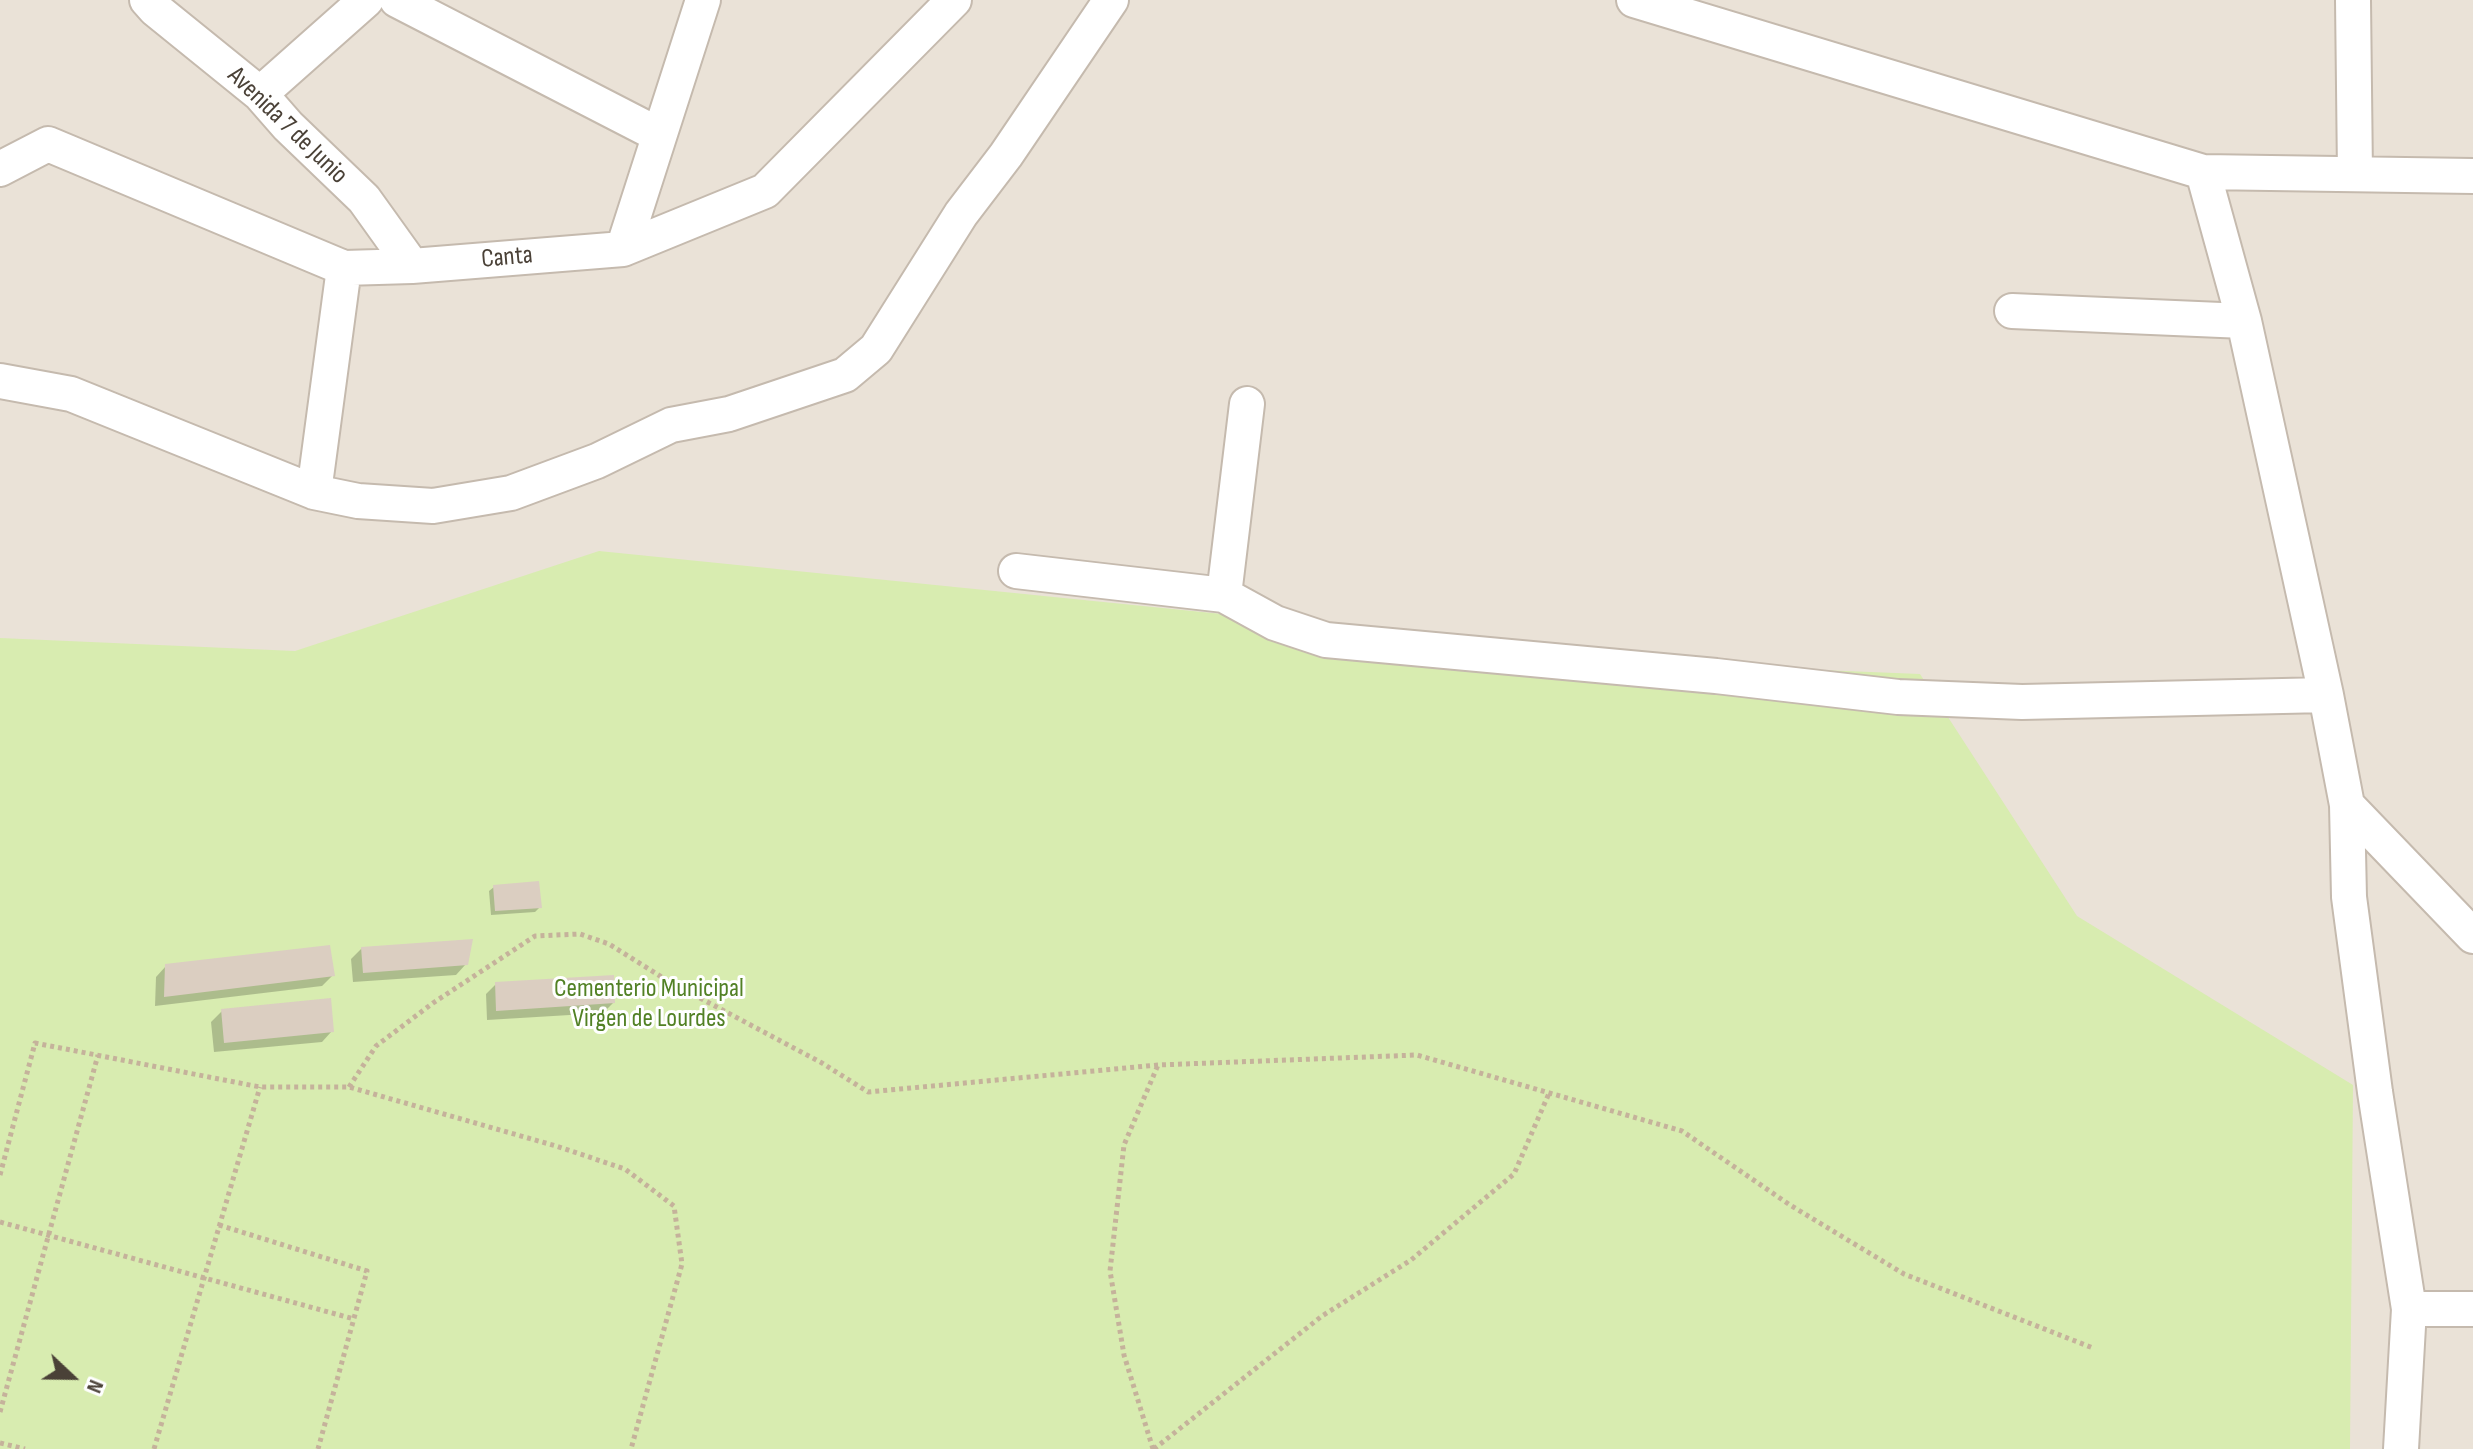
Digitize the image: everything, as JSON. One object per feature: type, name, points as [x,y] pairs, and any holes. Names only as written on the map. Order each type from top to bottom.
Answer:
[{"type":"street","name":"Avenida 7 de Junio","points":[[147,0],[260,94],[288,126],[364,199],[412,266]]},
{"type":"street","points":[[260,94],[366,0]]},
{"type":"street","points":[[397,0],[659,135]]},
{"type":"street","points":[[623,249],[703,0]]},
{"type":"street","name":"Canta","points":[[0,169],[48,144],[344,268],[412,266],[623,249],[765,191],[954,0]]},
{"type":"street","points":[[0,381],[71,394],[314,492],[358,501],[433,506],[511,493],[597,461],[671,425],[729,414],[845,375],[876,349],[961,214],[1006,155],[1111,0]]},
{"type":"street","points":[[1634,0],[2203,172],[2473,176]]},
{"type":"street","points":[[2353,0],[2355,174]]},
{"type":"street","points":[[2203,172],[2244,321],[2347,805],[2349,897],[2409,1309],[2401,1449]]},
{"type":"street","points":[[314,492],[344,268]]},
{"type":"street","points":[[2012,311],[2244,321]]},
{"type":"street","points":[[1224,595],[1247,404]]},
{"type":"street","points":[[1016,571],[1224,595],[1275,623],[1326,640],[1716,676],[1898,697],[2022,702],[2326,695]]},
{"type":"street","points":[[2347,805],[2473,936]]},
{"type":"street","points":[[2409,1309],[2473,1309]]},
{"type":"path","points":[[349,1087],[376,1046],[446,994],[535,936],[580,934],[609,944],[668,981],[822,1063],[868,1092],[1158,1065],[1417,1055],[1682,1131],[1790,1205],[1904,1274],[2093,1348]]},
{"type":"path","points":[[0,1175],[35,1043],[260,1087],[349,1087],[625,1169],[674,1206],[682,1264],[631,1449]]},
{"type":"path","points":[[0,1412],[98,1055]]},
{"type":"path","points":[[1158,1065],[1124,1145],[1110,1271],[1124,1355],[1154,1449],[1322,1316],[1411,1260],[1514,1174],[1550,1091]]},
{"type":"path","points":[[154,1449],[260,1087]]},
{"type":"path","points":[[0,1222],[354,1319]]},
{"type":"path","points":[[219,1225],[367,1271],[318,1449]]},
{"type":"path","points":[[0,1443],[25,1449]]},
{"type":"shaded area","points":[[0,0],[2473,0],[2473,1449],[0,1449]]},
{"type":"green space","name":"Cementerio Municipal Virgen de Lourdes","points":[[599,551],[1746,667],[1920,674],[2077,916],[2353,1085],[2350,1449],[0,1449],[0,638],[295,651]]},
{"type":"building","points":[[539,881],[542,908],[495,911],[493,885]]},
{"type":"building","points":[[473,939],[468,965],[363,973],[361,947]]},
{"type":"building","points":[[330,945],[335,976],[164,997],[165,964]]},
{"type":"building","points":[[614,975],[615,1003],[496,1011],[495,982]]},
{"type":"building","points":[[331,998],[334,1032],[224,1043],[221,1009]]}]
